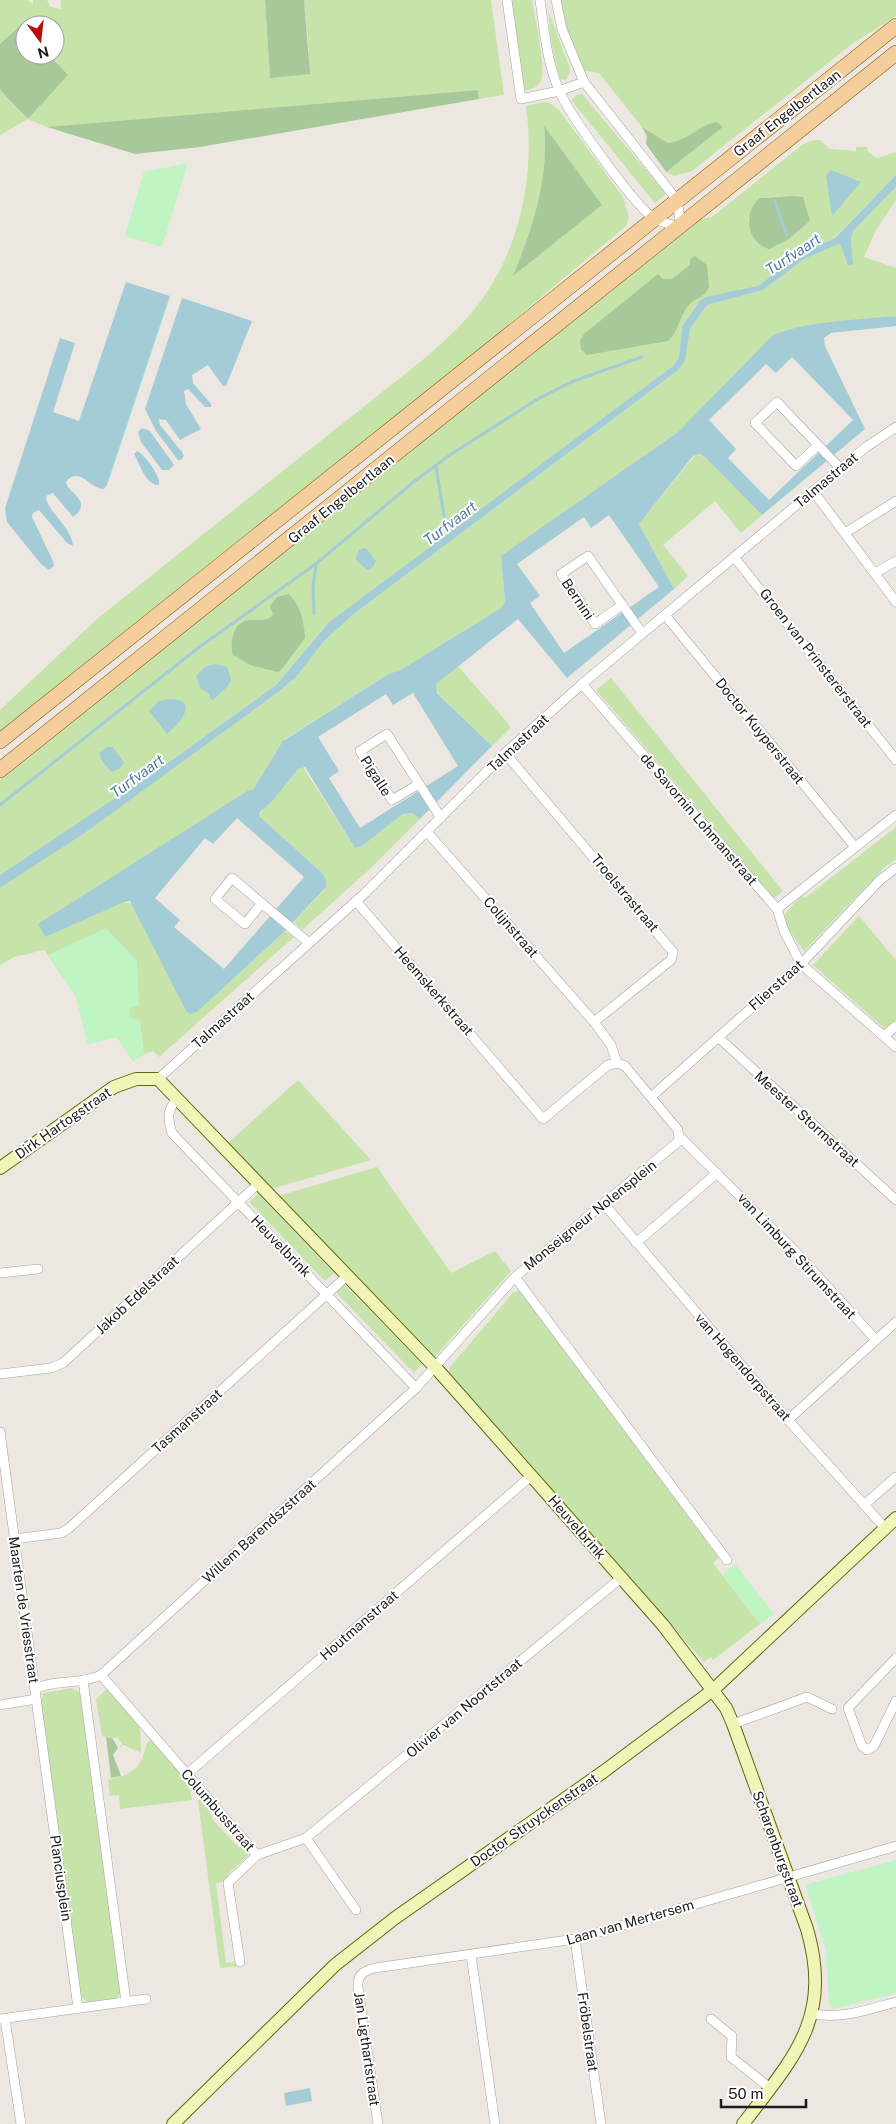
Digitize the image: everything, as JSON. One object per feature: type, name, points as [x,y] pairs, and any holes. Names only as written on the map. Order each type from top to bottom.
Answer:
[{"type":"main road","name":"Graaf Engelbertlaan","points":[[0,741],[896,26]]},
{"type":"main road","name":"Graaf Engelbertlaan","points":[[0,770],[681,227],[896,53]]},
{"type":"street","points":[[507,0],[521,99],[559,91],[584,82]]},
{"type":"street","points":[[540,0],[551,65],[559,91],[578,125],[640,205],[655,219],[681,227],[677,200],[584,82],[562,28],[556,0]]},
{"type":"street","points":[[820,447],[796,466],[755,423],[777,402],[820,447],[830,458],[840,468]]},
{"type":"street","name":"Talmastraat","points":[[158,1079],[356,901],[505,753],[582,684],[813,490],[866,447],[896,427]]},
{"type":"street","points":[[813,490],[896,602]]},
{"type":"street","points":[[845,533],[896,501]]},
{"type":"street","name":"Bernini","points":[[624,608],[595,624],[561,574],[588,556],[642,633]]},
{"type":"street","name":"Groen van Prinstererstraat","points":[[734,557],[896,760]]},
{"type":"street","points":[[875,573],[896,561]]},
{"type":"street","name":"Doctor Kuyperstraat","points":[[665,615],[854,847]]},
{"type":"street","name":"de Savornin Lohmanstraat","points":[[582,684],[777,909],[784,931],[801,964]]},
{"type":"street","name":"Pigalle","points":[[421,786],[392,800],[360,751],[387,734],[421,786],[440,818]]},
{"type":"street","name":"Troelstrastraat","points":[[505,753],[673,952],[671,960],[594,1022]]},
{"type":"street","points":[[777,909],[896,815]]},
{"type":"street","name":"Colijnstraat","points":[[427,832],[594,1022]]},
{"type":"street","name":"Flierstraat","points":[[651,1097],[801,964],[880,880],[896,868]]},
{"type":"street","points":[[262,903],[245,924],[215,898],[232,878],[290,926],[309,943]]},
{"type":"street","name":"Heemskerkstraat","points":[[356,901],[543,1119],[608,1065],[618,1062]]},
{"type":"street","points":[[801,964],[896,1047]]},
{"type":"street","points":[[594,1022],[612,1045],[618,1062],[625,1066],[651,1097],[678,1130],[680,1137]]},
{"type":"street","points":[[884,1036],[896,1026]]},
{"type":"street","name":"Meester Stormstraat","points":[[718,1037],[896,1200]]},
{"type":"street","name":"Dirk Hartogstraat","points":[[0,1168],[114,1087],[136,1079],[158,1079]]},
{"type":"street","name":"Heuvelbrink","points":[[158,1079],[436,1368],[663,1625],[713,1690]]},
{"type":"street","name":"Heuvelbrink","points":[[177,1099],[170,1107],[168,1118],[172,1133],[416,1388]]},
{"type":"street","name":"van Limburg Stirumstraat","points":[[680,1137],[796,1252],[876,1340]]},
{"type":"street","name":"Monseigneur Nolensplein","points":[[436,1368],[515,1277],[676,1144],[680,1137]]},
{"type":"street","points":[[636,1243],[717,1174]]},
{"type":"street","name":"Jakob Edelstraat","points":[[0,1374],[51,1368],[63,1364],[258,1184]]},
{"type":"street","name":"van Hogendorpstraat","points":[[604,1204],[788,1420],[885,1528]]},
{"type":"street","points":[[0,1273],[38,1269]]},
{"type":"street","name":"Tasmanstraat","points":[[14,1538],[60,1533],[68,1530],[347,1276]]},
{"type":"street","points":[[515,1277],[727,1560]]},
{"type":"street","points":[[788,1420],[896,1322]]},
{"type":"street","points":[[416,1388],[436,1368]]},
{"type":"street","name":"Willem Barendszstraat","points":[[101,1675],[416,1388]]},
{"type":"street","name":"Maarten de Vriesstraat","points":[[0,1432],[36,1699]]},
{"type":"street","name":"Houtmanstraat","points":[[187,1774],[531,1476]]},
{"type":"street","points":[[864,1505],[896,1477]]},
{"type":"street","name":"Doctor Struyckenstraat","points":[[173,2124],[335,1965],[354,1949],[395,1918],[603,1772],[713,1690],[896,1518]]},
{"type":"street","name":"Olivier van Noortstraat","points":[[306,1838],[621,1578]]},
{"type":"street","points":[[896,1658],[848,1708],[862,1746],[867,1750],[874,1746],[896,1701]]},
{"type":"street","points":[[35,1689],[44,1685],[83,1680],[101,1675]]},
{"type":"street","name":"Columbusstraat","points":[[101,1675],[256,1855],[228,1883],[240,1962]]},
{"type":"street","points":[[83,1680],[126,2002]]},
{"type":"street","name":"Scharenburgstraat","points":[[713,1690],[726,1708],[733,1724],[807,1929],[815,1960],[816,1988],[812,2014],[795,2053],[743,2124]]},
{"type":"street","points":[[733,1724],[808,1697],[832,1709]]},
{"type":"street","points":[[0,1704],[36,1699]]},
{"type":"street","name":"Planciusplein","points":[[36,1699],[78,2008]]},
{"type":"street","points":[[256,1855],[306,1838],[356,1910]]},
{"type":"street","name":"Laan van Mertersem","points":[[360,1975],[375,1968],[575,1939],[896,1846]]},
{"type":"street","name":"Fröbelstraat","points":[[575,1939],[601,2124]]},
{"type":"street","points":[[471,1955],[495,2124]]},
{"type":"street","name":"Jan Ligthartstraat","points":[[360,1975],[358,1988],[378,2124]]},
{"type":"street","points":[[21,2124],[3,2019],[146,1999]]},
{"type":"street","points":[[812,2014],[826,2017],[848,2015],[896,2002]]},
{"type":"street","points":[[711,2020],[732,2036],[732,2057],[770,2088]]},
{"type":"green space","points":[[0,0],[27,0],[33,4],[33,0],[47,0],[51,7],[61,9],[61,0],[265,0],[270,78],[309,52],[304,0],[491,0],[504,95],[479,99],[478,90],[47,127],[28,119],[68,75],[58,65],[65,65],[65,15],[15,15],[15,30],[0,44]]},
{"type":"green space","points":[[265,0],[304,0],[310,74],[270,78]]},
{"type":"green space","points":[[510,0],[532,0],[539,40],[543,71],[542,78],[538,86],[524,91]]},
{"type":"green space","points":[[560,0],[896,0],[896,16],[852,44],[692,171],[674,176],[666,172],[723,127],[695,133],[677,142],[668,143],[642,127],[599,73],[585,71],[565,28]]},
{"type":"green space","points":[[549,13],[569,66],[570,72],[566,80],[560,79],[551,38]]},
{"type":"green space","points":[[15,30],[15,65],[58,65],[68,75],[28,119],[0,90],[0,44]]},
{"type":"green space","points":[[0,90],[28,119],[0,135]]},
{"type":"green space","points":[[478,90],[479,99],[200,147],[135,154],[47,127]]},
{"type":"green space","points":[[582,94],[666,194],[655,203],[571,100],[576,95]]},
{"type":"green space","points":[[544,102],[550,103],[559,110],[623,197],[629,217],[626,226],[417,401],[0,733],[0,710],[98,618],[425,358],[472,312],[498,274],[517,228],[527,180],[529,155],[526,106]],"holes":[[[544,128],[602,205],[514,275],[533,221],[542,185],[545,147]]]},
{"type":"green space","points":[[717,122],[723,127],[666,172],[646,144],[647,136],[642,127],[668,143],[682,139],[705,126]]},
{"type":"green space","points":[[544,126],[602,205],[513,276],[533,221],[542,184],[545,146]]},
{"type":"green space","points":[[820,140],[830,149],[856,151],[856,147],[867,147],[868,152],[877,158],[896,152],[896,175],[834,238],[792,260],[758,286],[697,304],[682,326],[679,357],[673,366],[324,627],[276,685],[175,758],[0,875],[0,779],[701,219],[712,217],[803,144]],"holes":[[[792,196],[810,221],[789,239],[757,242],[748,220],[755,204],[759,200],[768,197]]]},
{"type":"green space","points":[[188,163],[162,247],[125,236],[144,172]]},
{"type":"green space","points":[[896,187],[896,200],[876,230],[864,257],[896,268],[896,316],[783,331],[678,432],[501,557],[505,601],[501,608],[399,671],[390,673],[285,739],[253,790],[124,902],[132,904],[188,1013],[197,1012],[285,931],[294,937],[159,1057],[153,1051],[133,1061],[117,1037],[88,1044],[76,996],[44,950],[14,957],[0,965],[0,888],[85,833],[281,690],[291,682],[324,641],[355,613],[677,371],[685,361],[690,329],[707,305],[763,290],[804,259],[839,244],[853,264],[851,240],[853,231]]},
{"type":"green space","points":[[803,197],[810,221],[789,239],[769,249],[762,246],[752,234],[750,227],[749,219],[754,204],[760,198]]},
{"type":"green space","points":[[695,256],[707,265],[709,287],[702,296],[688,306],[668,341],[587,355],[581,349],[580,341],[584,334],[658,274],[663,279],[672,279],[690,265],[690,259]]},
{"type":"green space","points":[[696,454],[706,458],[762,515],[741,533],[715,501],[663,545],[688,576],[674,589],[639,524]]},
{"type":"green space","points":[[289,594],[301,614],[305,638],[282,669],[278,672],[250,665],[233,655],[232,638],[237,627],[245,621],[264,620],[271,617],[273,614],[270,606],[277,597]]},
{"type":"green space","points":[[458,666],[511,727],[492,746],[435,690],[436,684]]},
{"type":"green space","points":[[611,678],[783,891],[774,898],[596,690]]},
{"type":"green space","points":[[303,767],[355,848],[362,846],[403,814],[412,813],[420,819],[373,866],[302,930],[294,922],[324,890],[326,884],[322,873],[259,816],[298,769]]},
{"type":"green space","points":[[896,827],[896,859],[884,868],[804,951],[789,930],[784,915],[801,896],[805,898]]},
{"type":"green space","points":[[859,916],[896,960],[896,1020],[885,1029],[813,965]]},
{"type":"green space","points":[[106,928],[137,961],[139,1005],[129,1009],[130,1017],[140,1021],[144,1053],[133,1061],[117,1037],[88,1044],[76,996],[48,955]]},
{"type":"green space","points":[[298,1080],[371,1160],[271,1189],[228,1143]]},
{"type":"green space","points":[[377,1167],[451,1273],[495,1251],[511,1271],[433,1359],[278,1196]]},
{"type":"green space","points":[[258,1194],[334,1273],[325,1281],[251,1204],[250,1201]]},
{"type":"green space","points":[[342,1282],[422,1364],[414,1373],[334,1290]]},
{"type":"green space","points":[[521,1292],[719,1558],[713,1563],[760,1624],[713,1660],[711,1657],[704,1662],[449,1373],[449,1368],[513,1293]]},
{"type":"green space","points":[[735,1564],[774,1614],[760,1624],[722,1574]]},
{"type":"green space","points":[[72,1688],[80,1693],[122,1991],[115,2000],[96,2003],[83,1999],[81,1995],[40,1702],[44,1693]]},
{"type":"green space","points":[[108,1688],[140,1726],[141,1753],[124,1745],[118,1748],[122,1744],[117,1737],[113,1739],[102,1736],[96,1699]]},
{"type":"green space","points":[[106,1737],[113,1739],[118,1748],[113,1755],[121,1776],[111,1778]]},
{"type":"green space","points":[[151,1739],[188,1781],[188,1789],[190,1789],[192,1800],[120,1809],[119,1795],[110,1796],[108,1780],[134,1770],[141,1762]]},
{"type":"green space","points":[[204,1799],[213,1820],[239,1848],[243,1844],[249,1851],[248,1856],[229,1873],[225,1881],[216,1883],[226,1963],[237,1962],[238,1966],[220,1968],[198,1800]]},
{"type":"green space","points":[[896,1860],[896,1993],[832,2009],[829,2005],[826,1950],[806,1887],[808,1884]]},
{"type":"water","points":[[831,170],[861,182],[832,216],[826,175]]},
{"type":"water","points":[[896,175],[896,187],[853,231],[851,240],[853,264],[848,265],[839,244],[804,259],[763,290],[707,305],[690,329],[685,361],[677,371],[355,613],[324,641],[296,677],[281,690],[85,833],[0,888],[0,875],[175,758],[276,685],[328,623],[673,366],[679,357],[682,326],[699,302],[706,297],[758,286],[800,254],[835,238]]},
{"type":"water","points":[[126,282],[170,296],[107,485],[104,489],[99,488],[80,477],[71,477],[66,482],[70,490],[81,502],[79,512],[73,517],[53,493],[46,496],[50,507],[72,539],[73,546],[67,543],[39,510],[33,513],[32,517],[53,561],[54,566],[49,570],[41,564],[7,522],[5,508],[60,338],[75,343],[53,412],[79,421]]},
{"type":"water","points":[[182,298],[252,321],[226,386],[223,386],[208,365],[192,375],[193,383],[211,404],[211,407],[205,407],[188,389],[184,391],[186,404],[201,429],[180,440],[166,420],[159,419],[160,425],[184,456],[181,460],[178,460],[156,431],[145,409]]},
{"type":"water","points":[[896,316],[896,326],[831,333],[824,338],[825,346],[865,429],[762,515],[706,458],[700,454],[693,456],[639,524],[674,589],[567,678],[518,619],[436,684],[437,693],[492,746],[420,819],[412,813],[403,814],[362,846],[355,848],[305,767],[298,769],[273,800],[260,812],[259,816],[322,873],[326,880],[326,887],[285,931],[197,1012],[190,1014],[186,1011],[130,901],[45,937],[38,924],[249,790],[253,790],[283,741],[390,673],[399,671],[501,608],[505,601],[501,556],[678,432],[772,336],[783,331],[814,324]],"holes":[[[792,357],[853,420],[769,500],[728,458],[736,449],[709,420],[766,364],[776,373]],[[609,515],[659,587],[564,653],[530,603],[540,596],[517,564],[584,517],[591,528]],[[413,693],[458,766],[360,828],[329,778],[339,771],[318,737],[386,694],[393,705]],[[237,818],[304,877],[224,969],[174,927],[180,920],[155,898],[205,838],[213,844]]]},
{"type":"water","points":[[142,428],[150,431],[174,465],[169,470],[162,470],[141,442],[138,432]]},
{"type":"water","points":[[137,451],[152,466],[158,476],[159,485],[150,482],[144,474],[134,454]]},
{"type":"water","points":[[366,548],[376,561],[373,567],[367,570],[355,559],[359,550]]},
{"type":"water","points":[[215,664],[227,667],[231,678],[228,686],[213,700],[210,698],[210,694],[201,689],[196,676],[205,667]]},
{"type":"water","points":[[179,700],[184,703],[186,708],[177,725],[167,734],[149,711],[159,701]]},
{"type":"water","points":[[107,747],[113,747],[124,763],[119,769],[111,772],[100,758],[100,752]]},
{"type":"water","points":[[310,2088],[312,2101],[286,2106],[284,2093]]},
{"type":"waterway","points":[[775,201],[787,236]]},
{"type":"waterway","points":[[0,805],[198,648],[317,563],[416,480],[450,455],[536,400],[571,382],[642,357]]},
{"type":"waterway","name":"Turfvaart","points":[[436,466],[444,516]]},
{"type":"waterway","points":[[314,613],[313,588],[316,564]]}]
